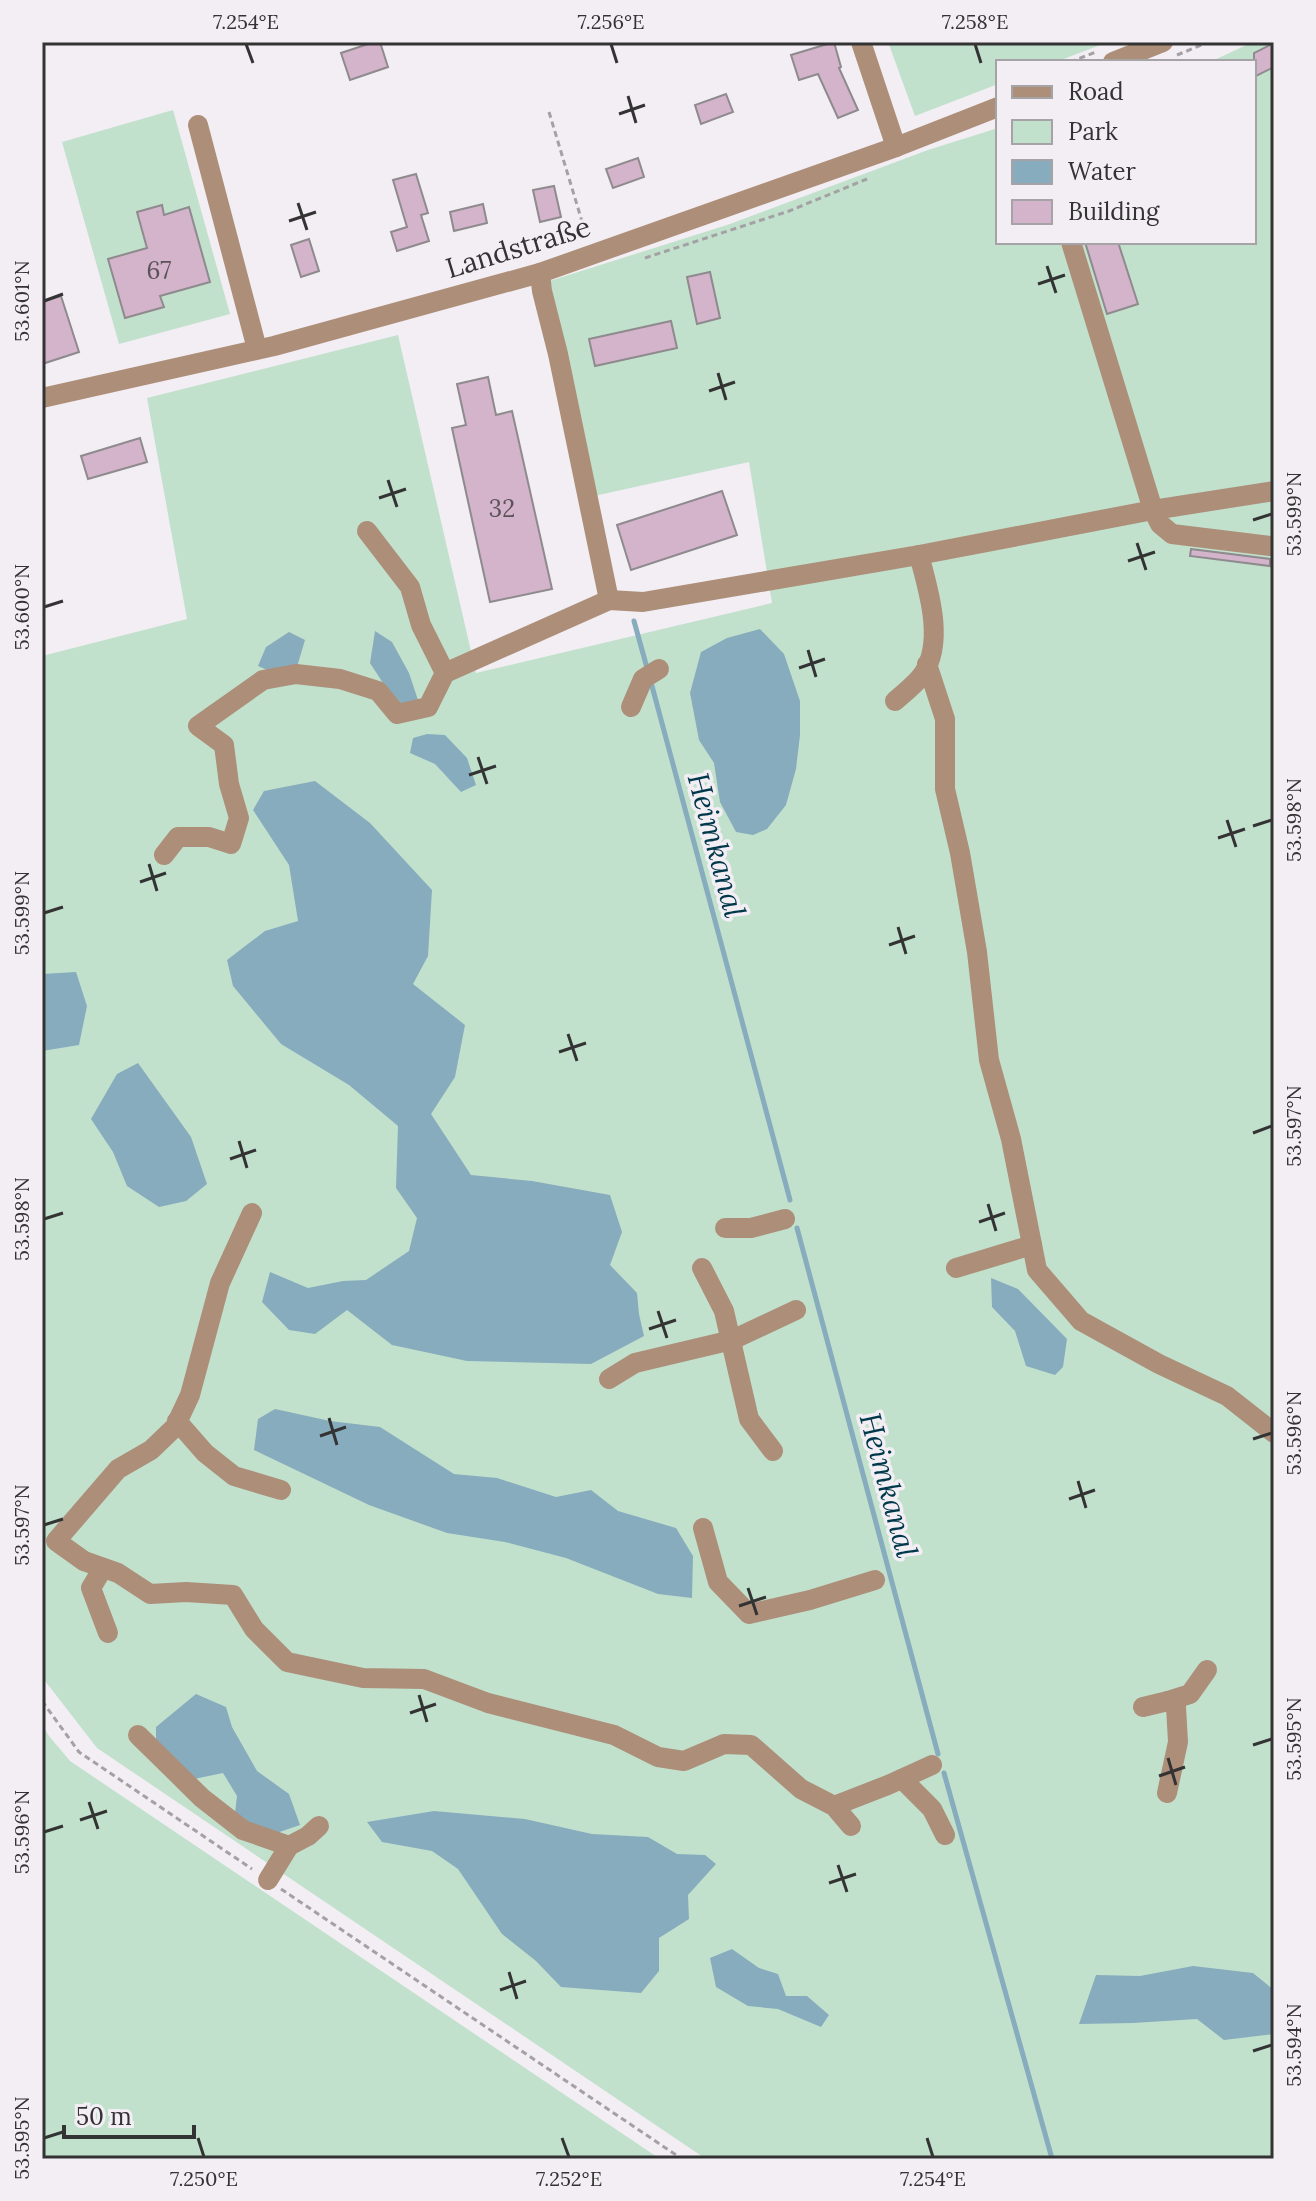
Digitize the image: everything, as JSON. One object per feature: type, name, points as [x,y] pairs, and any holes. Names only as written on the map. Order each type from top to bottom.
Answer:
[{"type":"street","points":[[861,42],[896,147]]},
{"type":"street","points":[[1110,54],[1167,50]]},
{"type":"street","name":"Landstraße","points":[[42,398],[257,349],[540,273],[896,147],[996,108]]},
{"type":"street","points":[[198,125],[257,349]]},
{"type":"street","points":[[1072,244],[1153,510],[1160,524],[1172,534],[1270,546]]},
{"type":"street","points":[[540,273],[609,600]]},
{"type":"street","points":[[164,855],[178,837],[209,837],[231,844],[239,818],[229,784],[224,745],[198,726],[263,680],[296,674],[340,679],[378,691],[397,714],[428,707],[445,673],[609,600],[643,602],[1274,491]]},
{"type":"street","points":[[367,531],[410,587],[421,625],[445,673]]},
{"type":"street","points":[[895,701],[924,673],[933,649],[933,607],[919,555]]},
{"type":"street","points":[[927,664],[945,719],[945,789],[977,952],[989,1060],[1011,1139],[1037,1270],[1081,1321],[1159,1364],[1227,1396],[1274,1433]]},
{"type":"street","points":[[631,707],[643,679],[659,669]]},
{"type":"street","points":[[252,1213],[220,1283],[190,1395],[175,1427],[151,1450],[118,1469],[56,1541],[84,1561],[118,1573],[150,1594],[186,1592],[233,1595],[254,1629],[287,1662],[363,1678],[424,1679],[488,1703],[614,1735],[658,1757],[684,1761],[724,1744],[751,1745],[801,1789],[834,1806],[851,1826]]},
{"type":"street","points":[[725,1228],[751,1228],[785,1219]]},
{"type":"street","points":[[956,1268],[1032,1245]]},
{"type":"street","points":[[702,1268],[724,1311],[749,1419],[773,1451]]},
{"type":"street","points":[[609,1379],[635,1363],[731,1340],[796,1310]]},
{"type":"street","points":[[177,1421],[205,1453],[234,1476],[281,1490]]},
{"type":"street","points":[[703,1528],[718,1582],[749,1614],[875,1580]]},
{"type":"street","points":[[103,1568],[91,1588],[108,1633]]},
{"type":"street","points":[[1143,1707],[1190,1694],[1207,1670]]},
{"type":"street","points":[[1167,1793],[1178,1742],[1176,1707],[1168,1701]]},
{"type":"street","points":[[138,1735],[202,1798],[243,1830],[289,1846]]},
{"type":"street","points":[[834,1806],[932,1765]]},
{"type":"street","points":[[902,1779],[932,1809],[945,1835]]},
{"type":"street","points":[[268,1880],[289,1846],[319,1826]]},
{"type":"path","points":[[1167,50],[1209,42]]},
{"type":"path","points":[[1080,60],[1110,54]]},
{"type":"path","points":[[549,112],[591,255]]},
{"type":"path","points":[[42,1701],[79,1752],[682,2159]]},
{"type":"green space","points":[[888,42],[1108,42],[1061,60],[996,60],[996,85],[915,116]]},
{"type":"green space","points":[[1253,42],[1274,42],[1274,2159],[706,2159],[97,1748],[42,1677],[42,656],[187,619],[147,398],[398,335],[476,673],[772,603],[749,462],[594,496],[540,284],[727,225],[928,150],[996,129],[996,244],[1256,244],[1256,60],[1214,60]]},
{"type":"green space","points":[[173,110],[230,314],[119,344],[62,142]]},
{"type":"green space","points":[[42,1724],[70,1761],[660,2159],[42,2159]]},
{"type":"water","points":[[760,629],[784,654],[800,701],[800,735],[796,769],[786,805],[767,829],[753,835],[736,832],[720,802],[714,763],[699,740],[690,693],[701,652],[727,638]]},
{"type":"water","points":[[375,631],[392,642],[409,673],[418,700],[410,714],[370,663]]},
{"type":"water","points":[[289,632],[305,640],[297,667],[272,672],[258,666],[266,647]]},
{"type":"water","points":[[427,734],[445,735],[467,758],[476,785],[461,792],[435,764],[410,753],[413,738]]},
{"type":"water","points":[[315,781],[370,823],[432,890],[428,956],[413,984],[465,1025],[455,1077],[431,1114],[471,1175],[532,1181],[610,1195],[622,1232],[610,1265],[637,1293],[644,1336],[591,1364],[467,1361],[392,1345],[347,1310],[315,1334],[289,1330],[262,1302],[270,1272],[308,1288],[366,1280],[409,1251],[417,1218],[396,1188],[398,1126],[349,1085],[281,1044],[233,986],[227,960],[265,931],[298,921],[289,865],[253,810],[264,791]]},
{"type":"water","points":[[76,972],[87,1006],[79,1045],[42,1051],[42,974]]},
{"type":"water","points":[[138,1063],[191,1137],[207,1184],[186,1201],[159,1207],[127,1186],[113,1152],[91,1119],[117,1074]]},
{"type":"water","points":[[991,1278],[1018,1289],[1067,1339],[1063,1367],[1055,1375],[1026,1366],[1015,1331],[992,1307]]},
{"type":"water","points":[[275,1409],[330,1421],[380,1427],[454,1474],[497,1478],[556,1497],[591,1490],[618,1511],[676,1528],[693,1556],[692,1598],[658,1594],[566,1558],[505,1542],[447,1533],[369,1505],[254,1450],[258,1419]]},
{"type":"water","points":[[196,1694],[226,1707],[232,1727],[257,1771],[289,1794],[300,1825],[259,1839],[235,1813],[237,1796],[223,1773],[194,1779],[156,1754],[156,1727]]},
{"type":"water","points":[[434,1811],[525,1819],[592,1834],[648,1837],[677,1854],[705,1855],[716,1864],[688,1895],[689,1919],[659,1938],[659,1971],[641,1993],[561,1987],[536,1961],[502,1934],[458,1869],[432,1851],[382,1842],[367,1822]]},
{"type":"water","points":[[732,1949],[759,1968],[778,1974],[786,1996],[807,1996],[829,2015],[821,2027],[778,2009],[748,2006],[716,1987],[710,1958]]},
{"type":"water","points":[[1193,1966],[1253,1973],[1274,1990],[1274,2034],[1224,2040],[1197,2019],[1079,2024],[1096,1975],[1140,1976]]},
{"type":"building","points":[[380,42],[388,67],[350,80],[341,53]]},
{"type":"building","points":[[834,42],[839,68],[858,110],[838,118],[818,74],[799,80],[791,55]]},
{"type":"building","points":[[1274,43],[1274,67],[1256,76],[1254,53]]},
{"type":"building","points":[[726,94],[733,112],[701,124],[695,105]]},
{"type":"building","points":[[638,158],[644,177],[613,188],[606,169]]},
{"type":"building","points":[[416,174],[428,213],[421,215],[429,241],[397,251],[391,232],[407,227],[393,180]]},
{"type":"building","points":[[554,186],[561,217],[540,222],[533,190]]},
{"type":"building","points":[[483,204],[487,223],[454,231],[450,212]]},
{"type":"building","points":[[162,205],[164,215],[189,207],[210,282],[160,296],[164,307],[125,318],[108,259],[147,248],[137,212]]},
{"type":"building","points":[[309,239],[319,271],[301,277],[291,245]]},
{"type":"building","points":[[1086,244],[1119,244],[1138,304],[1107,314]]},
{"type":"building","points":[[710,272],[720,318],[697,324],[687,277]]},
{"type":"building","points":[[61,296],[79,352],[42,364],[42,302]]},
{"type":"building","points":[[671,321],[677,348],[595,366],[589,339]]},
{"type":"building","points":[[488,377],[496,415],[512,411],[552,589],[490,602],[452,428],[466,425],[457,384]]},
{"type":"building","points":[[140,438],[147,462],[88,479],[81,456]]},
{"type":"building","points":[[722,491],[737,535],[631,570],[617,525]]},
{"type":"building","points":[[1191,549],[1270,559],[1270,566],[1190,556]]},
{"type":"waterway","name":"Heimkanal","points":[[634,621],[647,668]]},
{"type":"waterway","name":"Heimkanal","points":[[652,686],[790,1200]]},
{"type":"waterway","name":"Heimkanal","points":[[797,1228],[938,1754]]},
{"type":"waterway","name":"Heimkanal","points":[[944,1773],[1051,2155]]}]
